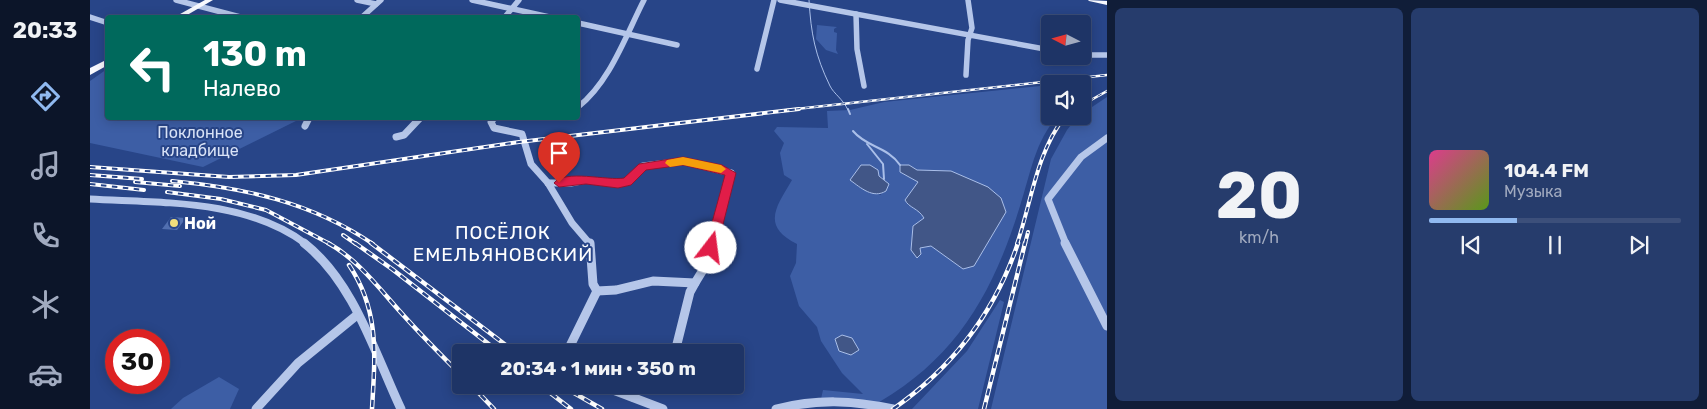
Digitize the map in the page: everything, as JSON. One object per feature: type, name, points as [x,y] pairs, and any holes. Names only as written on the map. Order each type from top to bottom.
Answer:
[{"type":"main road","points":[[181,15],[197,5],[210,0]]},
{"type":"main road","points":[[1091,0],[1107,3]]},
{"type":"main road","points":[[90,72],[105,63]]},
{"type":"street","points":[[176,0],[233,15]]},
{"type":"street","points":[[357,0],[379,2]]},
{"type":"street","points":[[472,0],[540,15]]},
{"type":"street","points":[[507,15],[519,0]]},
{"type":"street","points":[[580,106],[584,104],[628,33],[644,0]]},
{"type":"street","points":[[757,69],[774,0]]},
{"type":"street","points":[[780,0],[1041,48]]},
{"type":"street","points":[[823,0],[824,8]]},
{"type":"street","points":[[966,74],[969,34],[972,28],[968,0]]},
{"type":"street","points":[[364,15],[379,2]]},
{"type":"street","points":[[856,14],[854,20],[858,45],[856,56],[864,86]]},
{"type":"street","points":[[90,17],[105,22]]},
{"type":"street","points":[[580,22],[677,45]]},
{"type":"street","points":[[1091,55],[1107,55]]},
{"type":"street","points":[[305,126],[308,120]]},
{"type":"street","points":[[396,137],[404,134],[418,120]]},
{"type":"street","points":[[492,120],[491,122],[494,128],[522,134],[531,164],[548,183],[572,223],[590,242],[593,284],[596,291],[571,344]]},
{"type":"street","points":[[1107,138],[1091,145],[1074,163],[1048,199],[1070,255],[1107,326]]},
{"type":"street","points":[[548,183],[571,183],[586,180],[618,184],[627,182],[643,166],[683,161],[731,173],[706,265],[690,292],[677,344]]},
{"type":"street","points":[[90,199],[211,209],[256,218],[279,226],[298,238],[313,250],[357,314],[402,409]]},
{"type":"street","points":[[596,291],[611,293],[645,282],[666,280],[695,283]]},
{"type":"street","points":[[256,409],[298,363],[357,314]]},
{"type":"street","points":[[623,394],[663,409]]},
{"type":"street","points":[[633,398],[635,394]]},
{"type":"street","points":[[776,409],[821,398],[853,400],[893,409]]},
{"type":"green space","points":[[817,25],[837,27],[834,29],[834,32],[837,33],[836,50],[838,54],[826,50],[816,39]]},
{"type":"green space","name":"Поклонное кладбище","points":[[105,70],[105,120],[298,120],[203,167],[90,143],[90,81]]},
{"type":"green space","points":[[1041,86],[1041,125],[1051,125],[1034,159],[1009,239],[982,298],[946,349],[923,371],[897,391],[867,409],[821,399],[823,390],[863,394],[842,373],[821,341],[817,327],[799,306],[790,276],[796,263],[797,244],[786,237],[775,223],[777,207],[792,180],[784,175],[780,153],[784,143],[774,131],[777,127],[828,128],[827,111],[850,110],[884,102]],"holes":[[[900,165],[909,165],[917,170],[963,269],[931,246],[911,250],[913,226],[924,218],[918,209],[908,205],[918,182],[900,172]],[[879,176],[884,179],[881,195],[863,189]]]},
{"type":"green space","points":[[1107,97],[1107,409],[991,409],[1051,159],[1071,125],[1091,125],[1091,108]]},
{"type":"green space","points":[[1000,300],[1004,302],[978,409],[912,409],[967,351]]},
{"type":"green space","points":[[219,377],[239,389],[230,409],[171,409],[183,398]]},
{"type":"shaded area","points":[[861,165],[870,165],[878,170],[879,176],[889,184],[886,191],[876,194],[872,193],[850,180]]},
{"type":"shaded area","points":[[900,165],[909,165],[917,170],[951,171],[988,187],[1001,198],[1006,212],[974,266],[963,269],[931,246],[920,248],[921,254],[917,258],[911,250],[913,226],[924,218],[905,200],[918,182],[900,172]]},
{"type":"shaded area","points":[[842,335],[852,338],[859,350],[851,355],[839,351],[835,339]]},
{"type":"building","name":"Ной","points":[[171,217],[186,218],[177,230],[162,229]]},
{"type":"waterway","points":[[809,0],[817,54],[832,89],[848,110]]},
{"type":"waterway","points":[[848,109],[850,114]]},
{"type":"waterway","points":[[853,131],[864,141],[889,154],[900,165]]},
{"type":"waterway","points":[[867,144],[883,164],[884,179]]},
{"type":"railway","points":[[787,110],[1107,75]]},
{"type":"railway","points":[[1091,100],[1107,91]]},
{"type":"railway","points":[[90,167],[229,177],[296,175],[519,142],[799,109]]},
{"type":"railway","points":[[1017,244],[1041,162],[1047,146],[1059,125]]},
{"type":"railway","points":[[90,175],[142,179]]},
{"type":"railway","points":[[172,181],[225,188],[277,199],[326,217],[373,244]]},
{"type":"railway","points":[[135,182],[180,186]]},
{"type":"railway","points":[[90,184],[144,190]]},
{"type":"railway","points":[[167,192],[221,199],[266,210],[330,244]]},
{"type":"railway","points":[[1025,244],[1028,232]]},
{"type":"railway","points":[[343,235],[356,244]]},
{"type":"railway","points":[[328,243],[360,267],[452,366]]},
{"type":"railway","points":[[355,243],[392,269],[489,344]]},
{"type":"railway","points":[[371,243],[504,344]]},
{"type":"railway","points":[[893,409],[934,375],[969,336],[997,292],[1018,243]]},
{"type":"railway","points":[[984,409],[1025,243]]},
{"type":"railway","points":[[349,265],[359,282],[371,317],[374,352],[372,409]]},
{"type":"railway","points":[[480,394],[494,409]]},
{"type":"railway","points":[[552,394],[571,409]]},
{"type":"railway","points":[[576,394],[602,409]]},
{"type":"slow traffic","points":[[670,163],[683,161],[721,169]]},
{"type":"place","name":"Ной","points":[[174,223]]},
{"type":"district","name":"ПОСЁЛОК ЕМЕЛЬЯНОВСКИЙ","points":[[503,243]]},
{"type":"route","points":[[559,183],[586,180],[618,184],[627,182],[643,166],[683,161],[722,169],[731,173],[731,176],[711,248]]}]
